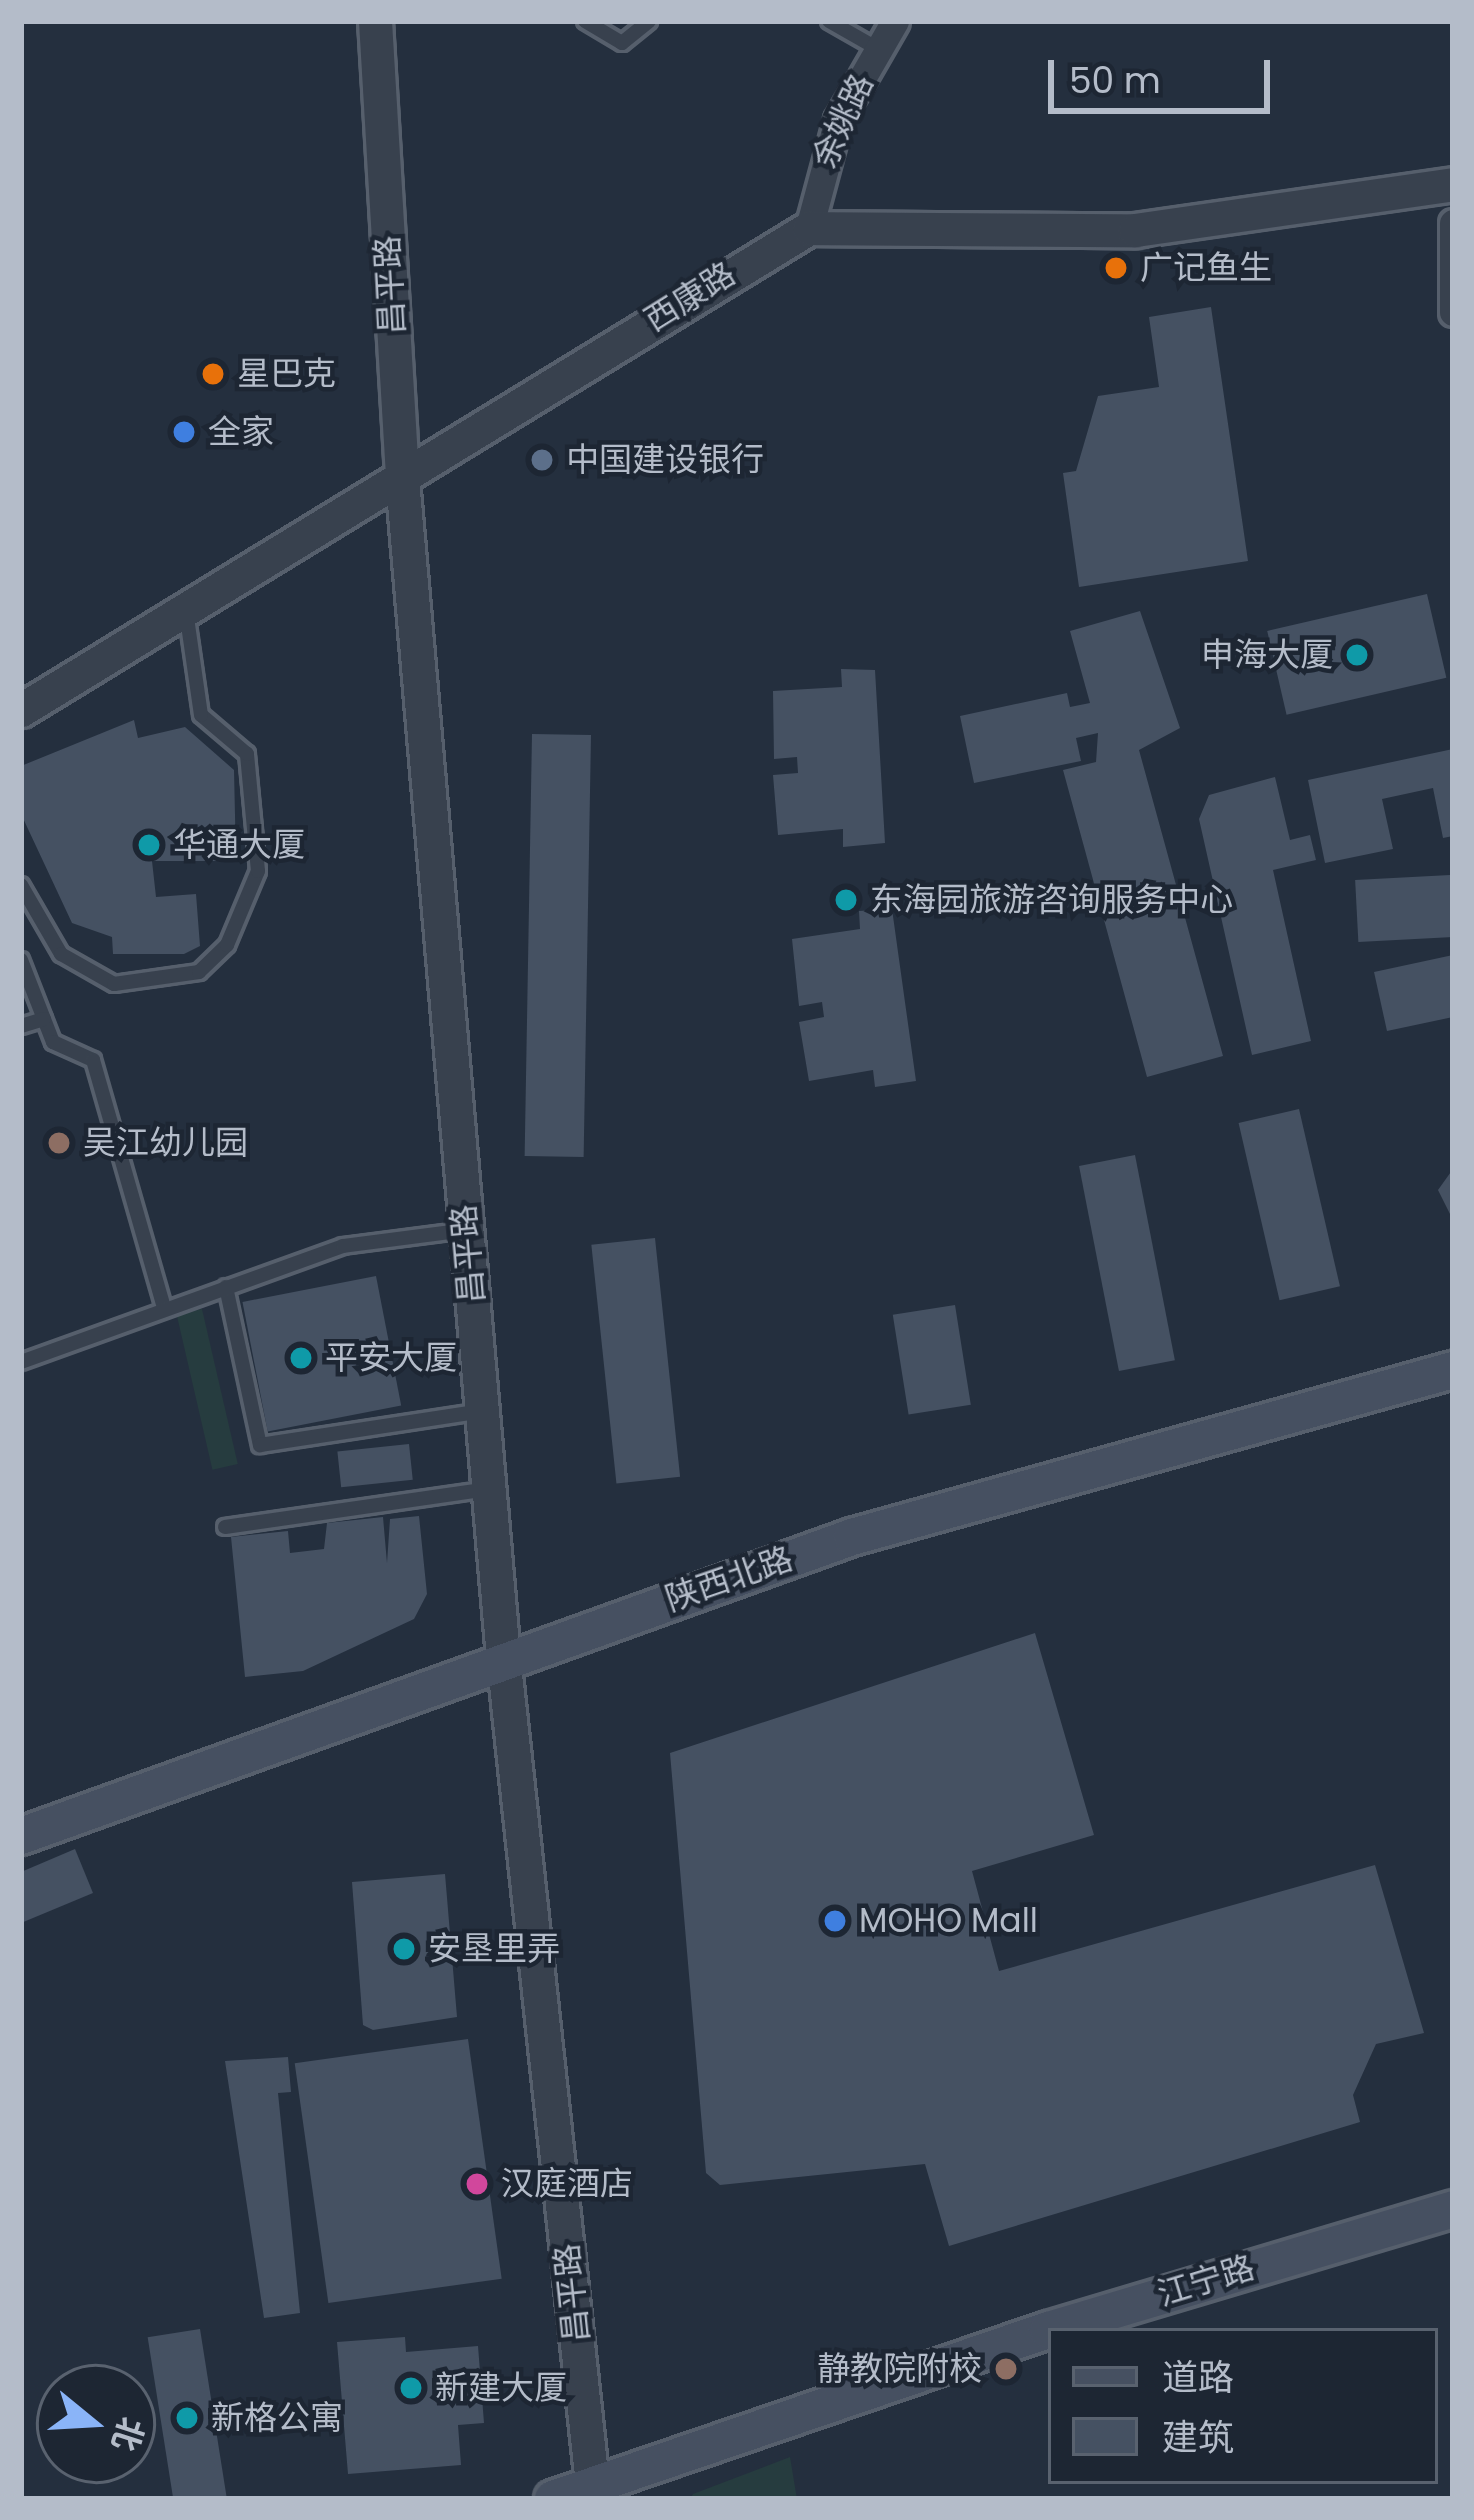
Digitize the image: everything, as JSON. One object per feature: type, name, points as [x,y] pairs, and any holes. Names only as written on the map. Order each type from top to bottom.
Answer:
[{"type":"main road","name":"陕西北路","points":[[21,1836],[503,1656],[851,1537],[1453,1370]]},
{"type":"main road","name":"江宁路","points":[[1093,2328],[1453,2209]]},
{"type":"main road","name":"江宁路","points":[[553,2499],[592,2494],[1048,2343]]},
{"type":"street","name":"昌平路","points":[[375,21],[402,479],[503,1656],[592,2494]]},
{"type":"street","name":"余姚路","points":[[808,228],[817,172],[895,21]]},
{"type":"street","points":[[808,228],[1135,230],[1453,184]]},
{"type":"street","points":[[1453,223],[1453,312]]},
{"type":"street","name":"西康路","points":[[21,710],[187,618],[808,228]]},
{"type":"lane","points":[[585,21],[622,43],[649,21]]},
{"type":"lane","points":[[829,21],[878,49]]},
{"type":"lane","points":[[21,885],[61,954],[114,983],[199,972],[227,945],[258,871],[247,754],[201,715],[187,618]]},
{"type":"lane","points":[[21,960],[44,1019],[66,1055],[93,1060],[164,1308]]},
{"type":"lane","points":[[21,1026],[44,1019]]},
{"type":"lane","points":[[21,1362],[343,1246],[466,1230]]},
{"type":"lane","points":[[226,1287],[260,1445],[482,1411]]},
{"type":"lane","points":[[225,1527],[489,1489]]},
{"type":"green space","points":[[202,1309],[238,1464],[212,1470],[177,1315]]},
{"type":"green space","points":[[790,2457],[797,2499],[690,2499],[693,2494]]},
{"type":"building","points":[[1211,307],[1248,561],[1079,587],[1063,473],[1076,471],[1098,396],[1159,387],[1149,317]]},
{"type":"building","name":"申海大厦","points":[[1427,594],[1446,678],[1287,715],[1267,631]]},
{"type":"building","points":[[1140,611],[1180,728],[1139,750],[1223,1056],[1147,1077],[1063,770],[1096,762],[1098,733],[1076,738],[1081,761],[974,783],[960,716],[1067,693],[1070,707],[1090,703],[1070,631]]},
{"type":"building","points":[[841,669],[875,670],[885,843],[843,847],[843,829],[778,835],[773,775],[798,773],[797,757],[774,759],[773,691],[842,687]]},
{"type":"building","name":"华通大厦","points":[[134,720],[138,738],[185,727],[234,770],[236,861],[152,861],[156,897],[196,894],[200,946],[184,954],[113,954],[112,937],[72,923],[21,814],[21,766]]},
{"type":"building","points":[[532,734],[591,735],[584,1157],[525,1156]]},
{"type":"building","points":[[1453,749],[1453,836],[1443,838],[1433,788],[1382,799],[1393,849],[1325,863],[1308,780]]},
{"type":"building","points":[[1275,777],[1290,840],[1310,835],[1316,860],[1273,870],[1311,1041],[1252,1055],[1199,819],[1209,795]]},
{"type":"building","points":[[1450,875],[1453,937],[1358,942],[1355,880]]},
{"type":"building","points":[[892,909],[916,1081],[875,1087],[873,1070],[809,1081],[799,1022],[824,1017],[822,1002],[799,1006],[792,939],[860,929],[859,911]]},
{"type":"building","points":[[1453,955],[1453,1017],[1387,1031],[1374,972]]},
{"type":"building","points":[[1299,1109],[1340,1286],[1280,1300],[1239,1123]]},
{"type":"building","points":[[1135,1155],[1175,1360],[1119,1371],[1079,1166]]},
{"type":"building","points":[[1453,1169],[1453,1216],[1451,1216],[1438,1190]]},
{"type":"building","points":[[655,1238],[680,1477],[616,1483],[591,1245]]},
{"type":"building","name":"平安大厦","points":[[376,1276],[401,1406],[268,1432],[242,1302]]},
{"type":"building","points":[[955,1305],[971,1405],[909,1415],[893,1315]]},
{"type":"building","points":[[409,1444],[413,1480],[341,1487],[337,1452]]},
{"type":"building","points":[[419,1516],[427,1594],[414,1619],[303,1671],[245,1677],[231,1537],[288,1531],[290,1553],[324,1549],[327,1523],[383,1517],[387,1563],[390,1519]]},
{"type":"building","name":"MOHO Mall","points":[[1035,1633],[1094,1835],[972,1871],[999,1971],[1375,1865],[1424,2033],[1376,2044],[1353,2095],[1360,2122],[949,2246],[925,2164],[720,2185],[706,2173],[670,1753]]},
{"type":"building","points":[[75,1849],[93,1893],[21,1923],[21,1872]]},
{"type":"building","name":"安垦里弄","points":[[445,1874],[457,2017],[373,2030],[363,2025],[352,1882]]},
{"type":"building","points":[[468,2039],[502,2279],[328,2303],[295,2063]]},
{"type":"building","points":[[288,2057],[291,2092],[278,2093],[300,2313],[264,2318],[225,2061]]},
{"type":"building","name":"新格公寓","points":[[200,2329],[227,2499],[173,2499],[156,2364],[152,2364],[148,2337]]},
{"type":"building","name":"新建大厦","points":[[405,2337],[406,2352],[478,2346],[484,2423],[458,2425],[461,2465],[348,2474],[337,2342]]},
{"type":"place","name":"广记鱼生","points":[[1116,268]]},
{"type":"place","name":"星巴克","points":[[213,374]]},
{"type":"place","name":"全家","points":[[184,432]]},
{"type":"place","name":"中国建设银行","points":[[542,460]]},
{"type":"place","name":"申海大厦","points":[[1357,655]]},
{"type":"place","name":"华通大厦","points":[[149,845]]},
{"type":"place","name":"东海园旅游咨询服务中心","points":[[846,900]]},
{"type":"place","name":"吴江幼儿园","points":[[59,1143]]},
{"type":"place","name":"平安大厦","points":[[301,1358]]},
{"type":"place","name":"MOHO Mall","points":[[835,1921]]},
{"type":"place","name":"安垦里弄","points":[[404,1949]]},
{"type":"place","name":"汉庭酒店","points":[[477,2184]]},
{"type":"place","name":"静教院附校","points":[[1006,2369]]},
{"type":"place","name":"新建大厦","points":[[411,2388]]},
{"type":"place","name":"新格公寓","points":[[187,2418]]}]
